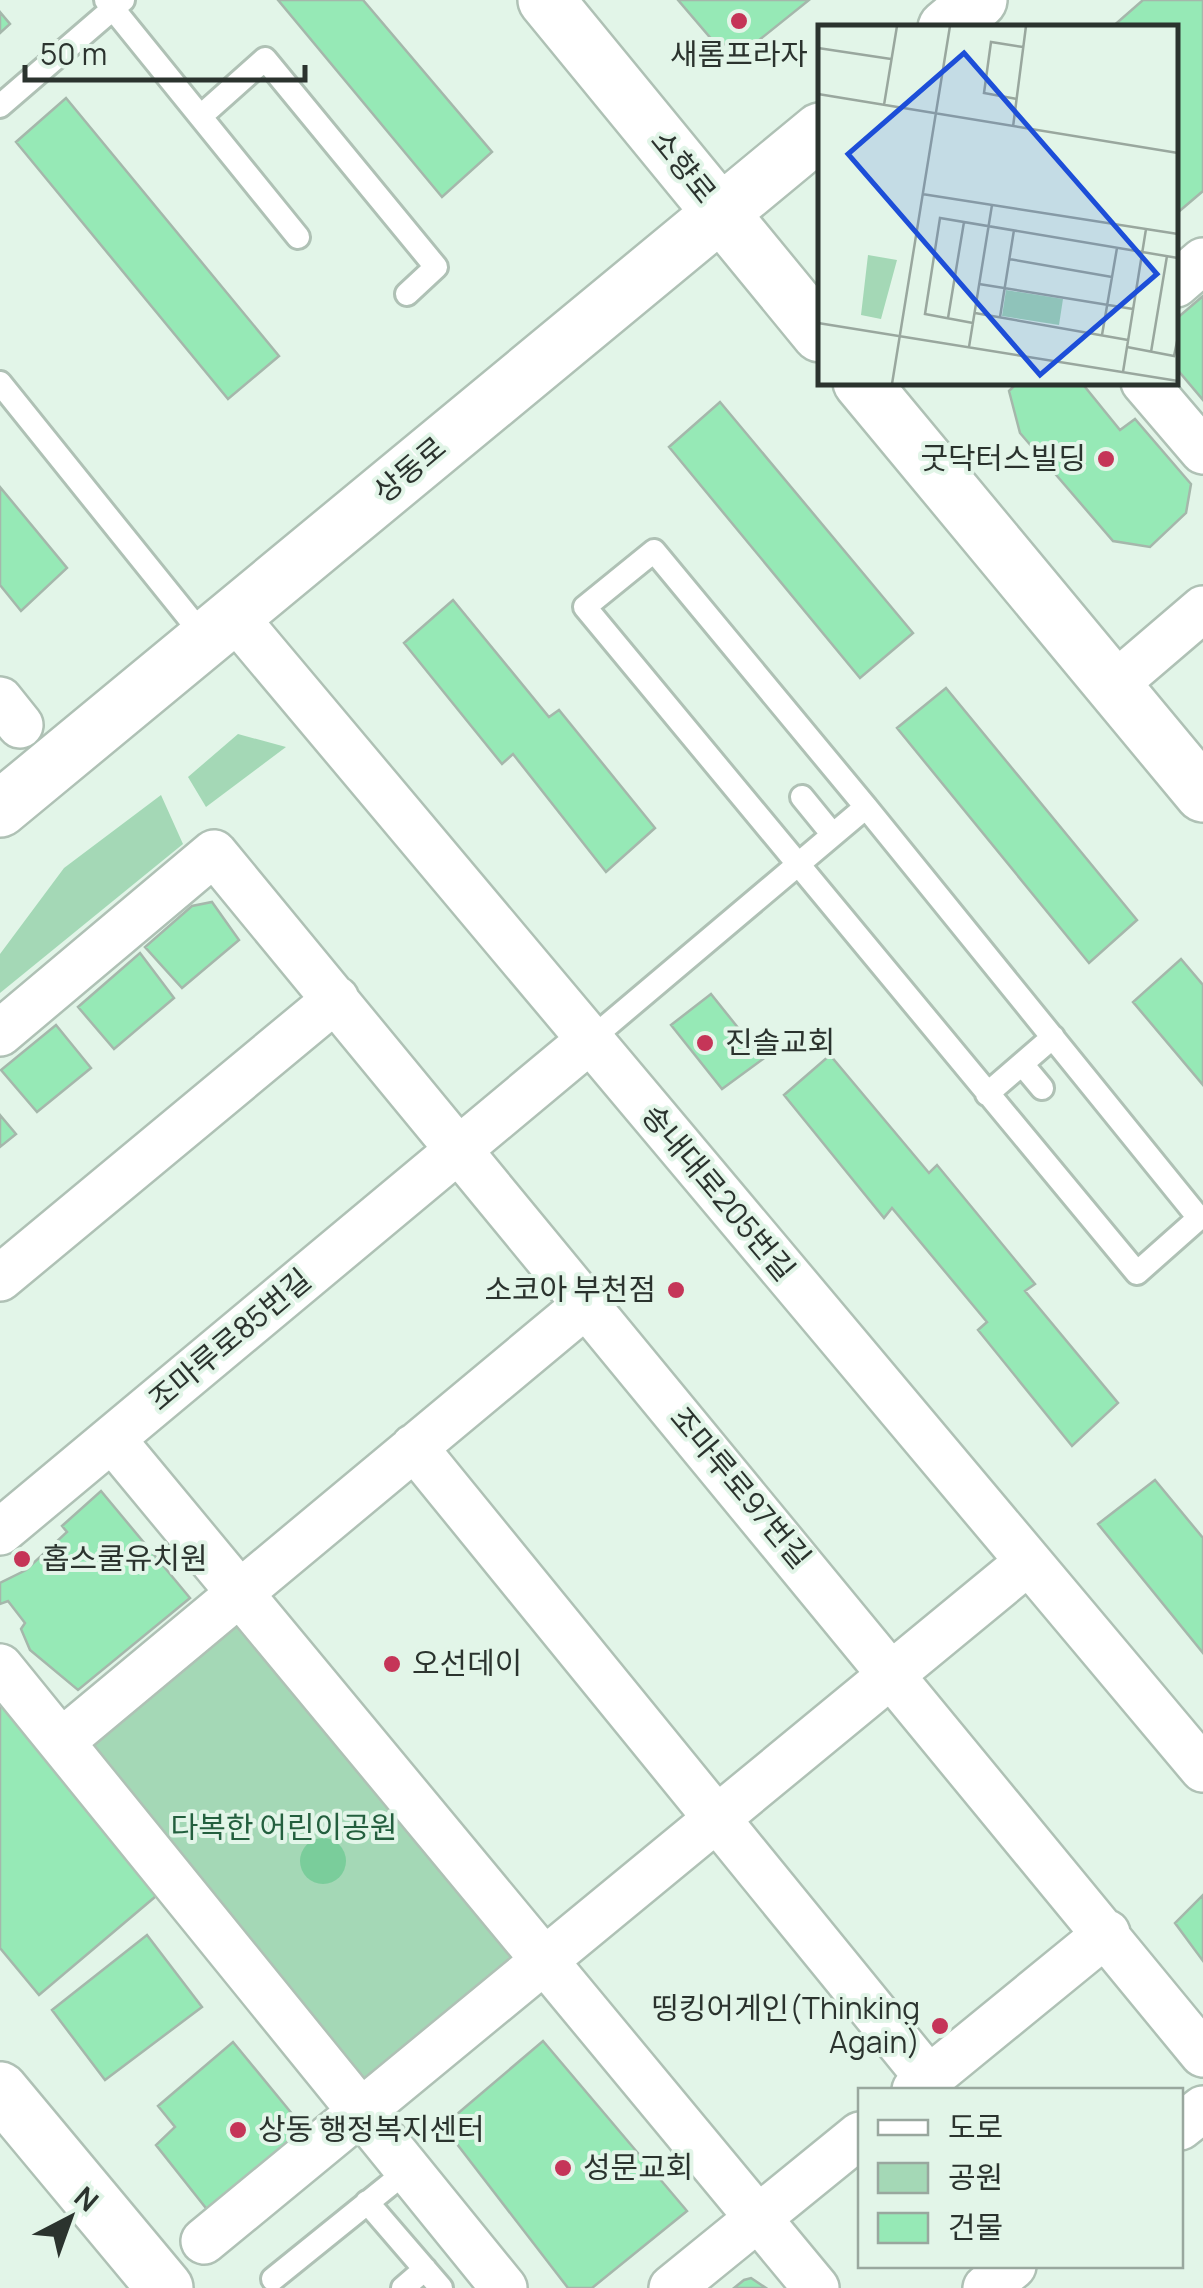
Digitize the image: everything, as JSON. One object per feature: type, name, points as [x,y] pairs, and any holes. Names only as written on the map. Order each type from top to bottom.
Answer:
[{"type":"street","name":"소향로","points":[[546,0],[818,332]]},
{"type":"street","points":[[950,25],[979,0]]},
{"type":"street","name":"상동로","points":[[0,810],[818,133]]},
{"type":"street","points":[[1178,282],[1203,261]]},
{"type":"street","points":[[863,385],[1203,794]]},
{"type":"street","points":[[1147,385],[1203,451]]},
{"type":"street","points":[[1112,686],[1203,609]]},
{"type":"street","name":"송내대로205번길","points":[[220,628],[590,1040],[1203,1770]]},
{"type":"street","points":[[0,1033],[214,853],[460,1148]]},
{"type":"street","points":[[0,1278],[336,999]]},
{"type":"street","name":"조마루로85번길","points":[[0,1532],[590,1040]]},
{"type":"street","name":"조마루로97번길","points":[[460,1148],[1203,2054]]},
{"type":"street","points":[[61,1742],[588,1303]]},
{"type":"street","points":[[112,1439],[816,2288]]},
{"type":"street","points":[[414,1447],[717,1819],[922,2085],[1107,1933]]},
{"type":"street","points":[[204,2241],[1028,1562]]},
{"type":"street","points":[[0,1667],[504,2288]]},
{"type":"street","points":[[0,2090],[165,2288]]},
{"type":"street","points":[[1183,2125],[1203,2109]]},
{"type":"street","points":[[672,2288],[858,2138]]},
{"type":"street","points":[[986,2288],[1011,2268]]},
{"type":"lane","points":[[0,106],[114,3],[298,237]]},
{"type":"lane","points":[[201,116],[265,58],[436,267],[407,294]]},
{"type":"lane","points":[[0,383],[220,628]]},
{"type":"lane","points":[[654,551],[1199,1218],[1137,1273],[796,866],[585,607],[654,551]]},
{"type":"lane","points":[[802,797],[834,835]]},
{"type":"lane","points":[[590,1040],[866,807]]},
{"type":"lane","points":[[988,1094],[1053,1037]]},
{"type":"lane","points":[[1022,1064],[1042,1088]]},
{"type":"lane","points":[[273,2279],[408,2170]]},
{"type":"lane","points":[[366,2202],[441,2288]]},
{"type":"lane","points":[[403,2288],[425,2269]]},
{"type":"green space","points":[[238,734],[286,747],[206,807],[188,777]]},
{"type":"green space","points":[[161,795],[183,844],[0,993],[0,954],[64,868]]},
{"type":"green space","name":"다복한 어린이공원","points":[[235,1608],[523,1953],[366,2087],[77,1741]]},
{"type":"shaded area","points":[[323,1838],[339,1845],[346,1861],[339,1877],[323,1884],[307,1877],[300,1861],[307,1845]]},
{"type":"building","points":[[278,0],[363,0],[492,152],[442,197]]},
{"type":"building","name":"새롬프라자","points":[[678,0],[809,0],[748,49],[714,42]]},
{"type":"building","points":[[1143,0],[1203,0],[1203,191],[1178,212],[1178,25],[1114,25]]},
{"type":"building","points":[[0,12],[10,24],[0,33]]},
{"type":"building","points":[[66,98],[279,356],[228,399],[16,142]]},
{"type":"building","points":[[1203,296],[1203,400],[1178,370],[1178,317]]},
{"type":"building","name":"굿닥터스빌딩","points":[[1015,385],[1083,385],[1120,430],[1135,419],[1191,484],[1186,513],[1150,547],[1113,541],[1020,433],[1009,391]]},
{"type":"building","points":[[720,402],[913,633],[860,678],[669,447]]},
{"type":"building","points":[[0,487],[67,568],[21,611],[0,585]]},
{"type":"building","points":[[453,600],[549,717],[559,710],[655,828],[606,872],[513,754],[502,764],[404,643]]},
{"type":"building","points":[[946,688],[1137,920],[1089,963],[897,728]]},
{"type":"building","points":[[212,902],[239,940],[182,988],[145,947],[192,906]]},
{"type":"building","points":[[140,953],[174,998],[114,1049],[78,1007]]},
{"type":"building","points":[[1181,959],[1203,985],[1203,1085],[1133,1002]]},
{"type":"building","points":[[711,994],[763,1059],[722,1089],[671,1025]]},
{"type":"building","points":[[56,1025],[91,1068],[37,1112],[1,1070]]},
{"type":"building","points":[[830,1055],[929,1173],[937,1165],[1035,1284],[1025,1291],[1118,1403],[1072,1446],[978,1330],[987,1322],[892,1208],[884,1218],[784,1095]]},
{"type":"building","points":[[0,1115],[16,1134],[0,1147]]},
{"type":"building","points":[[1155,1480],[1203,1538],[1203,1653],[1098,1524]]},
{"type":"building","points":[[101,1491],[190,1598],[78,1690],[30,1650],[21,1629],[25,1623],[8,1601],[0,1604],[0,1583],[26,1570],[67,1532],[62,1526]]},
{"type":"building","points":[[0,1693],[162,1891],[39,1995],[0,1948]]},
{"type":"building","points":[[1203,1895],[1203,1961],[1175,1923]]},
{"type":"building","points":[[147,1935],[202,2007],[105,2080],[52,2010]]},
{"type":"building","name":"성문교회","points":[[543,2041],[687,2211],[592,2288],[568,2288],[443,2126]]},
{"type":"building","name":"상동 행정복지센터","points":[[233,2042],[307,2132],[209,2212],[156,2145],[175,2127],[158,2106]]},
{"type":"building","points":[[751,2278],[766,2288],[734,2288],[744,2280]]},
{"type":"place","name":"새롬프라자","points":[[739,21]]},
{"type":"place","name":"굿닥터스빌딩","points":[[1106,459]]},
{"type":"place","name":"진솔교회","points":[[705,1043]]},
{"type":"place","name":"소코아 부천점","points":[[676,1290]]},
{"type":"place","name":"홉스쿨유치원","points":[[22,1559]]},
{"type":"place","name":"오선데이","points":[[392,1664]]},
{"type":"place","name":"띵킹어게인(Thinking Again)","points":[[940,2026]]},
{"type":"place","name":"상동 행정복지센터","points":[[238,2130]]},
{"type":"place","name":"성문교회","points":[[563,2168]]}]
